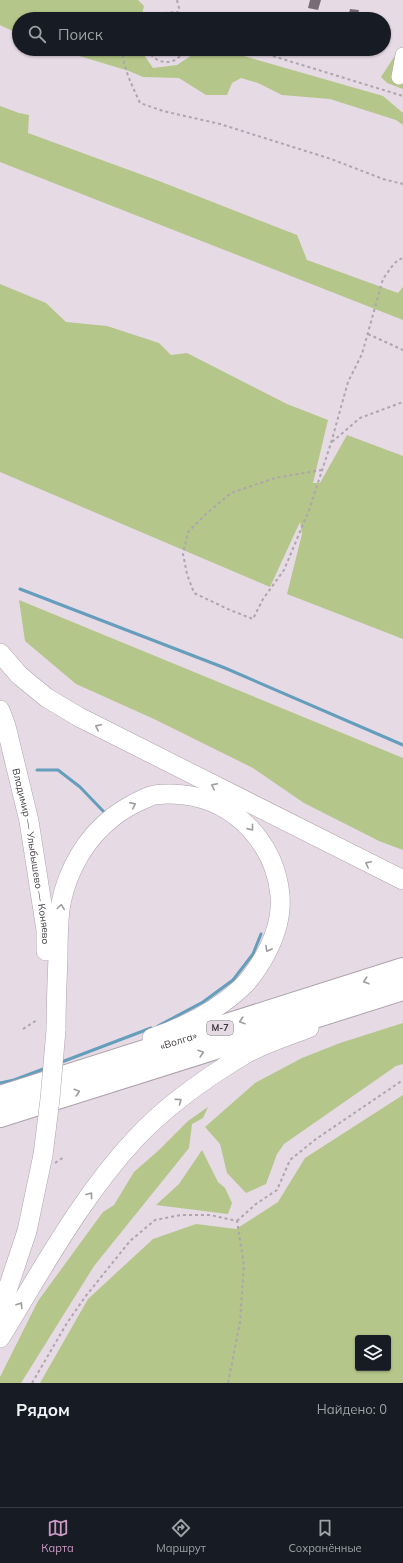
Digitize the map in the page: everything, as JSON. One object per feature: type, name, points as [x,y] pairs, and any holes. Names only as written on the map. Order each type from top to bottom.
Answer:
[{"type":"highway","name":"«Волга»","points":[[0,1097],[403,969]]},
{"type":"highway","name":"«Волга»","points":[[0,1116],[403,989]]},
{"type":"main road","points":[[0,653],[19,675],[47,698],[79,717],[403,880]]},
{"type":"main road","name":"Владимир — Улыбышево — Коняево","points":[[0,710],[6,726],[30,821],[46,930],[46,1028],[38,1156],[22,1218],[0,1288]]},
{"type":"main road","points":[[37,1086],[58,1071],[173,1031],[212,1011],[242,987],[253,974],[271,945],[277,927],[280,896],[274,868],[261,841],[246,823],[223,807],[200,797],[174,794],[152,796],[120,812],[100,828],[85,846],[76,861],[61,903],[46,1028]]},
{"type":"main road","points":[[0,1338],[75,1215],[136,1138],[168,1108],[242,1056],[265,1045],[320,1024],[364,1002]]},
{"type":"main road","points":[[0,1312],[27,1231],[38,1156]]},
{"type":"street","points":[[399,77],[403,55]]},
{"type":"path","points":[[177,0],[179,8],[178,12]]},
{"type":"path","points":[[123,56],[131,84],[140,103],[163,111],[220,124],[331,159],[383,179],[403,184]]},
{"type":"path","points":[[150,56],[158,61],[168,62],[179,56]]},
{"type":"path","points":[[273,56],[403,96]]},
{"type":"path","points":[[322,470],[275,478],[231,493],[188,532],[183,554],[187,574],[194,593],[253,619],[263,599],[284,570],[309,510],[331,443],[348,382],[362,354],[383,279],[392,265],[403,258]]},
{"type":"path","points":[[368,334],[403,350]]},
{"type":"path","points":[[331,443],[360,418],[403,402]]},
{"type":"path","points":[[23,1029],[46,1028]]},
{"type":"path","points":[[237,1221],[256,1204],[277,1190],[290,1160],[316,1139],[403,1080]]},
{"type":"path","points":[[32,1383],[85,1297],[130,1241],[155,1220],[181,1215],[210,1215],[237,1221]]},
{"type":"path","points":[[228,1383],[240,1322],[244,1265],[237,1221]]},
{"type":"green space","points":[[0,0],[138,0],[144,6],[143,12],[12,12],[12,31],[0,25]]},
{"type":"green space","points":[[403,54],[403,89],[387,83],[381,77],[394,57]]},
{"type":"green space","points":[[79,56],[145,56],[153,68],[177,65],[190,56],[243,56],[383,96],[403,113],[403,125],[396,120],[330,99],[282,95],[258,83],[241,78],[232,83],[227,95],[206,95],[179,78],[143,77],[129,71]]},
{"type":"green space","points":[[0,106],[29,115],[28,133],[159,181],[297,235],[307,260],[398,293],[403,287],[403,320],[0,162]]},
{"type":"green space","points":[[0,284],[46,303],[66,322],[107,326],[159,343],[171,355],[187,353],[287,404],[328,420],[313,483],[320,483],[347,435],[403,456],[403,639],[287,594],[302,534],[300,522],[270,587],[0,472]]},
{"type":"green space","points":[[19,600],[403,758],[403,850],[379,841],[304,803],[253,768],[154,719],[76,684],[25,641]]},
{"type":"green space","points":[[403,1023],[403,1064],[396,1066],[284,1144],[277,1154],[266,1184],[246,1193],[227,1173],[220,1144],[205,1127],[255,1083],[302,1058],[340,1043]]},
{"type":"green space","points":[[403,1095],[403,1383],[40,1383],[88,1299],[153,1239],[196,1224],[236,1229],[278,1202],[305,1158]]},
{"type":"green space","points":[[208,1107],[203,1118],[192,1124],[189,1148],[94,1266],[21,1383],[0,1383],[0,1377],[38,1301],[103,1212],[114,1205],[134,1172],[188,1121]]},
{"type":"green space","points":[[202,1150],[218,1182],[225,1188],[232,1203],[228,1214],[156,1205],[179,1184]]},
{"type":"building","points":[[310,0],[321,0],[318,10],[308,8]]},
{"type":"building","points":[[350,9],[359,10],[359,12],[349,12]]},
{"type":"waterway","points":[[20,589],[225,668],[403,745]]},
{"type":"waterway","points":[[37,770],[58,770],[80,787],[104,812]]},
{"type":"waterway","points":[[158,1026],[203,1002],[233,980],[253,954],[261,934]]},
{"type":"waterway","points":[[59,1063],[151,1028]]},
{"type":"waterway","points":[[0,1083],[14,1080],[46,1068]]}]
